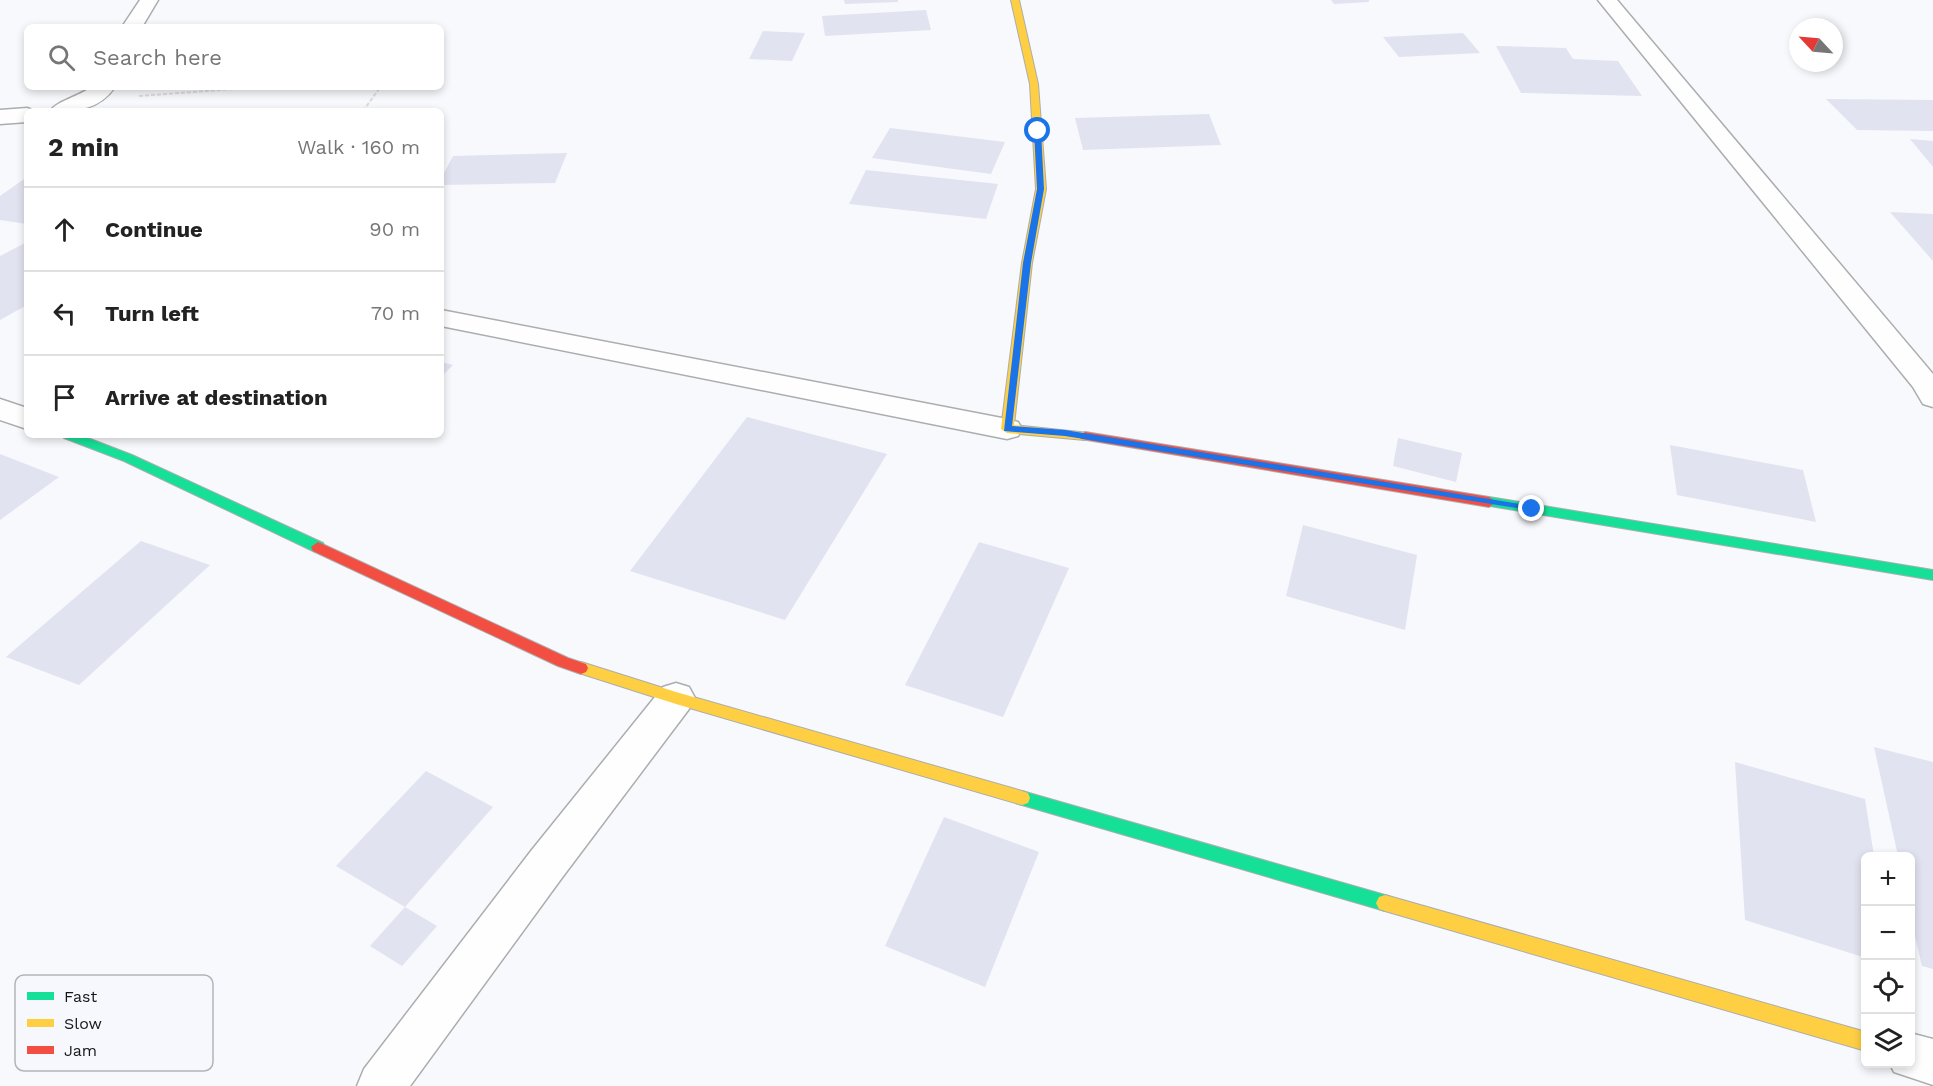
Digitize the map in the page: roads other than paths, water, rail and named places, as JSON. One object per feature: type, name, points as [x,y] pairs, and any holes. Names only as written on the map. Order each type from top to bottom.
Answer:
[{"type":"street","points":[[134,24],[149,0]]},
{"type":"street","points":[[1007,429],[1027,263],[1041,189],[1034,84],[1015,0]]},
{"type":"street","points":[[1607,0],[1924,382],[1933,397]]},
{"type":"street","points":[[67,108],[96,93]]},
{"type":"street","points":[[0,117],[24,115]]},
{"type":"street","points":[[444,319],[1007,429],[1086,436],[1933,575]]},
{"type":"street","points":[[0,409],[24,418]]},
{"type":"street","points":[[76,438],[128,458],[563,662],[676,698],[1861,1041]]},
{"type":"street","points":[[381,1086],[676,698]]},
{"type":"street","points":[[1915,1057],[1933,1062]]}]
